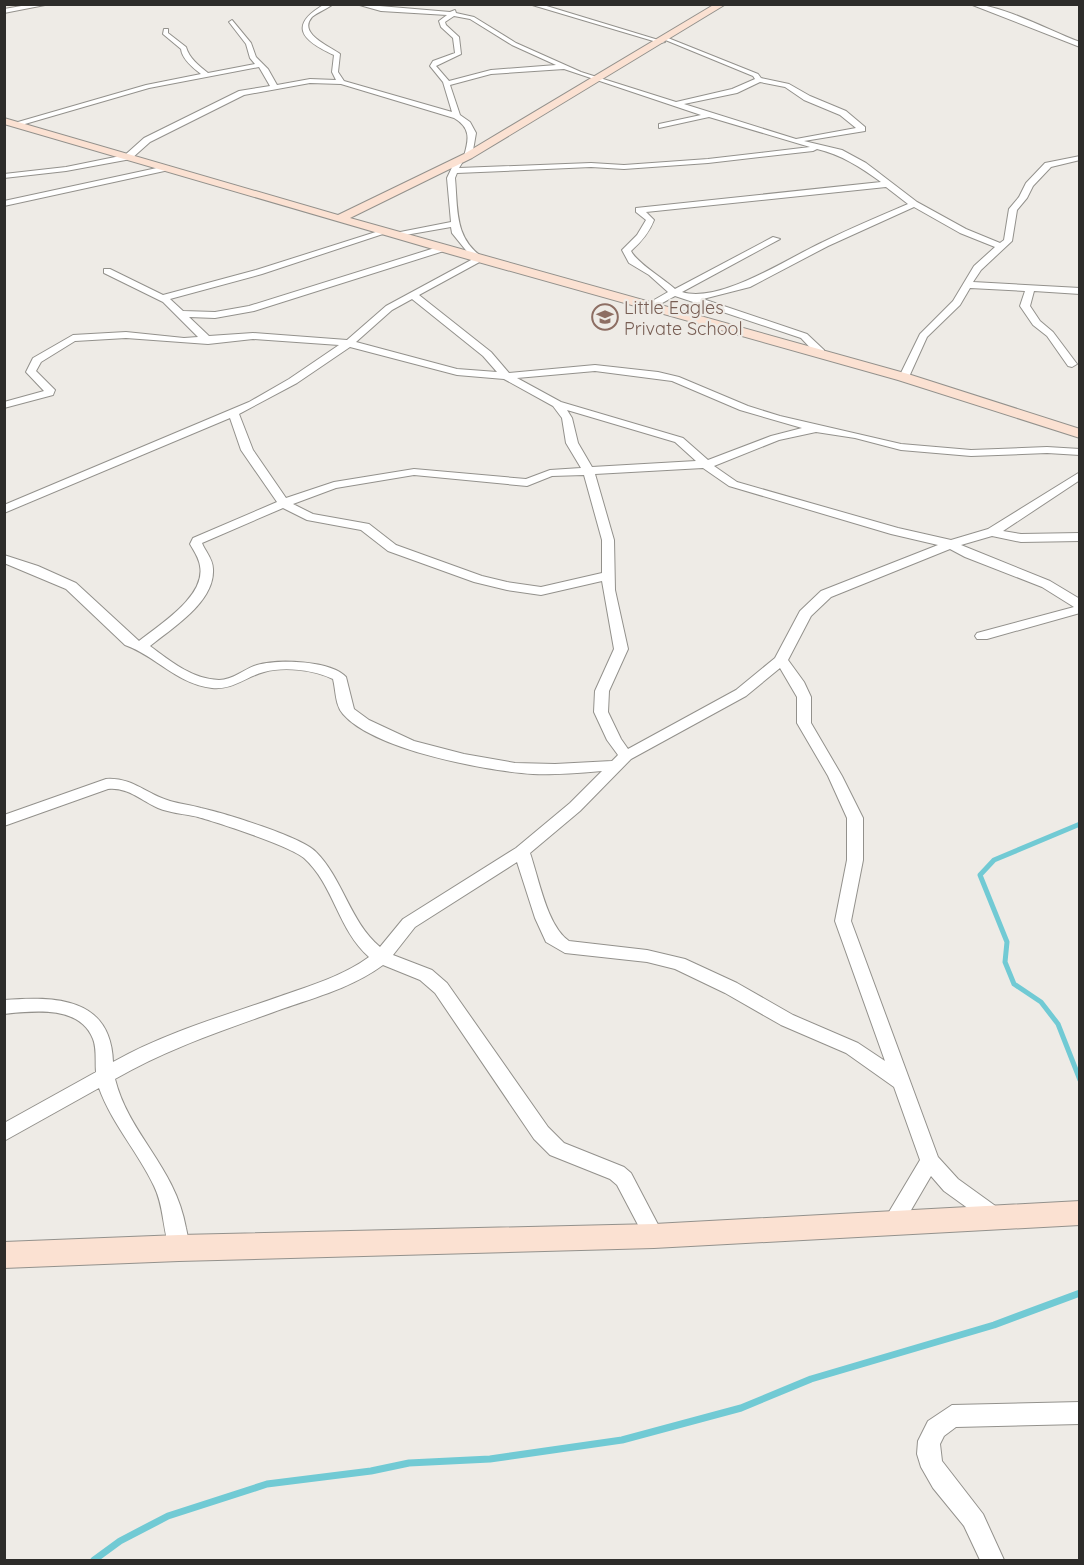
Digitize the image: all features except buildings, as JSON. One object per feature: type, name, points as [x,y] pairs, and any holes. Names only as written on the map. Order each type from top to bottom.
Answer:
[{"type":"street","points":[[4,11],[47,4]]},
{"type":"street","points":[[330,4],[309,16],[305,23],[309,36],[337,54],[335,72],[341,82]]},
{"type":"street","points":[[359,4],[381,9],[453,14],[475,20],[511,43],[597,80],[792,141],[824,148],[849,158],[914,204],[963,231],[1000,246]]},
{"type":"street","points":[[452,4],[453,14]]},
{"type":"street","points":[[532,4],[664,40],[756,75],[759,80]]},
{"type":"street","points":[[340,218],[464,158],[722,4]]},
{"type":"street","points":[[973,4],[1080,45]]},
{"type":"street","points":[[453,14],[442,21],[443,26],[456,37],[458,54],[435,62],[433,66],[447,84],[457,116]]},
{"type":"street","points":[[232,22],[249,44],[249,50],[259,65],[266,70],[275,88]]},
{"type":"street","points":[[166,30],[165,33],[184,48],[184,52],[195,66],[207,75]]},
{"type":"street","points":[[10,122],[148,86],[259,65]]},
{"type":"street","points":[[447,84],[491,72],[565,67]]},
{"type":"street","points":[[674,104],[734,91],[759,80],[780,82],[801,92],[807,98],[843,113],[862,129],[792,141]]},
{"type":"street","points":[[4,176],[75,168],[128,157],[147,140],[237,95],[310,81],[341,82],[457,116],[469,124],[472,131],[464,158],[451,178],[456,233],[478,258]]},
{"type":"street","points":[[662,126],[709,115]]},
{"type":"street","points":[[10,122],[389,233],[820,352],[1080,434]]},
{"type":"street","points":[[454,171],[591,165],[624,167],[708,161],[824,148]]},
{"type":"street","points":[[904,377],[924,336],[957,303],[977,268],[1008,241],[1013,209],[1034,179],[1048,165],[1080,158]]},
{"type":"street","points":[[4,204],[166,168]]},
{"type":"street","points":[[820,352],[804,336],[674,293],[652,273],[632,261],[626,250],[639,240],[650,224],[650,220],[639,210],[888,184]]},
{"type":"street","points":[[693,298],[747,285],[825,244],[914,204]]},
{"type":"street","points":[[163,298],[389,233],[456,224]]},
{"type":"street","points":[[650,306],[776,239]]},
{"type":"street","points":[[181,314],[215,315],[251,309],[444,248]]},
{"type":"street","points":[[4,510],[233,412],[293,381],[348,343],[374,319],[413,294],[478,258]]},
{"type":"street","points":[[107,271],[163,298],[208,340]]},
{"type":"street","points":[[969,285],[1080,291]]},
{"type":"street","points":[[1030,288],[1025,306],[1036,323],[1050,334],[1072,364]]},
{"type":"street","points":[[413,294],[422,304],[486,354],[506,376],[557,404],[679,440],[709,464],[719,476],[733,484],[903,534],[951,544],[969,554],[1046,584],[1080,607]]},
{"type":"street","points":[[4,405],[50,393],[50,390],[31,372],[38,360],[68,339],[126,335],[160,340],[208,340],[262,336],[348,343],[439,369],[506,376],[584,368],[611,368],[658,375],[675,379],[744,408],[814,428],[856,435],[901,447],[950,453],[1047,450],[1080,452]]},
{"type":"street","points":[[557,404],[567,418],[572,443],[589,472],[608,540],[609,590],[621,649],[602,691],[602,712],[621,761]]},
{"type":"street","points":[[233,412],[247,450],[284,503],[311,517],[365,527],[392,548],[478,579],[507,586],[542,591],[610,575]]},
{"type":"street","points":[[141,645],[195,601],[207,583],[207,564],[196,544],[197,541],[284,503],[334,485],[414,472],[527,483],[550,473],[709,464],[776,438],[814,428]]},
{"type":"street","points":[[4,1133],[141,1055],[359,973],[381,957],[409,923],[522,852],[575,807],[621,761],[741,693],[781,660],[805,614],[826,594],[951,544],[992,532],[1080,475]]},
{"type":"street","points":[[992,532],[1021,538],[1080,537]]},
{"type":"street","points":[[4,559],[34,568],[72,586],[130,642],[141,645],[183,675],[219,684],[242,678],[262,668],[280,666],[326,670],[339,677],[347,710],[388,737],[481,763],[531,770],[576,770],[621,761]]},
{"type":"street","points":[[982,636],[1080,607]]},
{"type":"street","points":[[781,660],[800,683],[807,710],[804,723],[835,776],[855,818],[855,860],[843,921],[930,1161],[951,1185],[994,1216]]},
{"type":"street","points":[[4,821],[105,784],[119,783],[164,804],[201,813],[282,841],[315,859],[353,926],[368,946],[381,957],[426,975],[441,988],[541,1133],[557,1149],[616,1173],[624,1179],[654,1236]]},
{"type":"street","points":[[522,852],[552,938],[565,947],[647,956],[679,963],[748,997],[787,1020],[852,1048],[902,1083]]},
{"type":"street","points":[[4,1007],[63,1007],[78,1012],[97,1029],[105,1045],[105,1075],[115,1105],[163,1185],[176,1222],[179,1248]]},
{"type":"street","points":[[893,1223],[930,1161]]},
{"type":"street","points":[[4,1256],[179,1248],[654,1236],[1080,1213]]},
{"type":"street","points":[[992,1560],[973,1520],[930,1464],[927,1448],[931,1436],[939,1424],[952,1416],[1080,1413]]},
{"type":"waterway","points":[[1080,824],[994,860],[980,875],[1007,942],[1005,962],[1014,984],[1041,1002],[1058,1024],[1080,1080]]},
{"type":"waterway","points":[[94,1560],[120,1541],[168,1516],[267,1484],[371,1471],[409,1463],[490,1459],[622,1440],[741,1408],[811,1379],[994,1325],[1080,1293]]},
{"type":"place","name":"Little Eagles Private School","points":[[605,317]]}]
